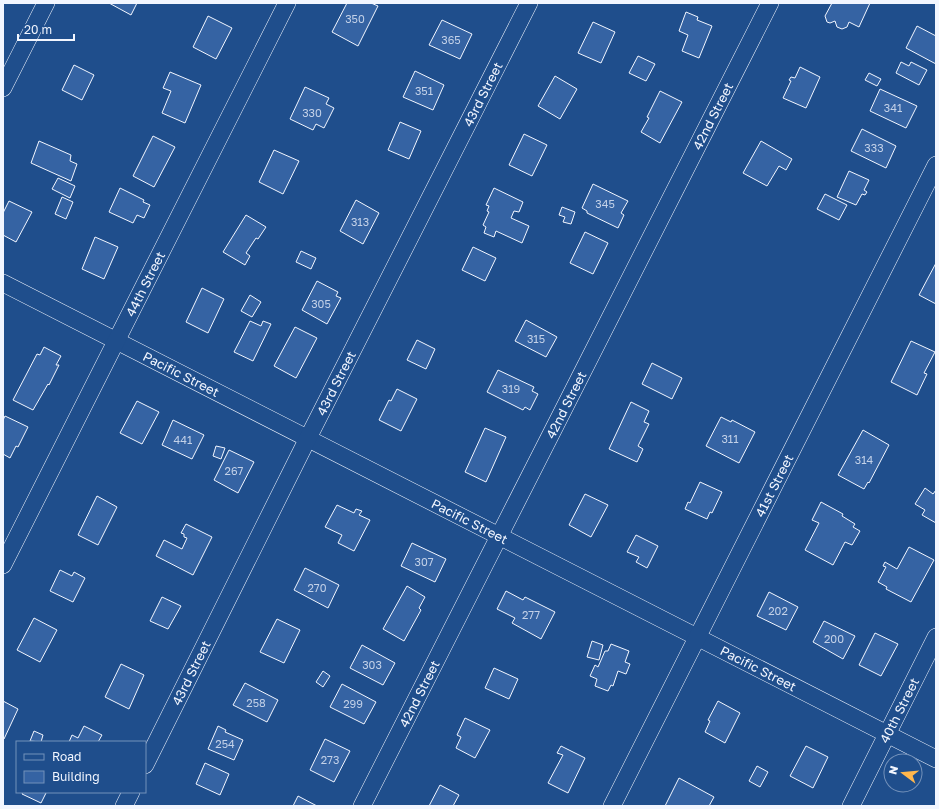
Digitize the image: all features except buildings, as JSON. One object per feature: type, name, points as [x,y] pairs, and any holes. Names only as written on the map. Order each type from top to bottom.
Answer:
[{"type":"street","points":[[3,88],[46,3]]},
{"type":"street","name":"44th Street","points":[[3,565],[287,3]]},
{"type":"street","name":"43rd Street","points":[[146,763],[308,438],[529,3]]},
{"type":"street","name":"42nd Street","points":[[362,806],[770,3]]},
{"type":"street","name":"41st Street","points":[[612,806],[936,165]]},
{"type":"street","name":"Pacific Street","points":[[3,283],[698,636],[936,759]]},
{"type":"street","name":"40th Street","points":[[851,806],[936,637]]},
{"type":"street","points":[[124,806],[130,793]]}]
